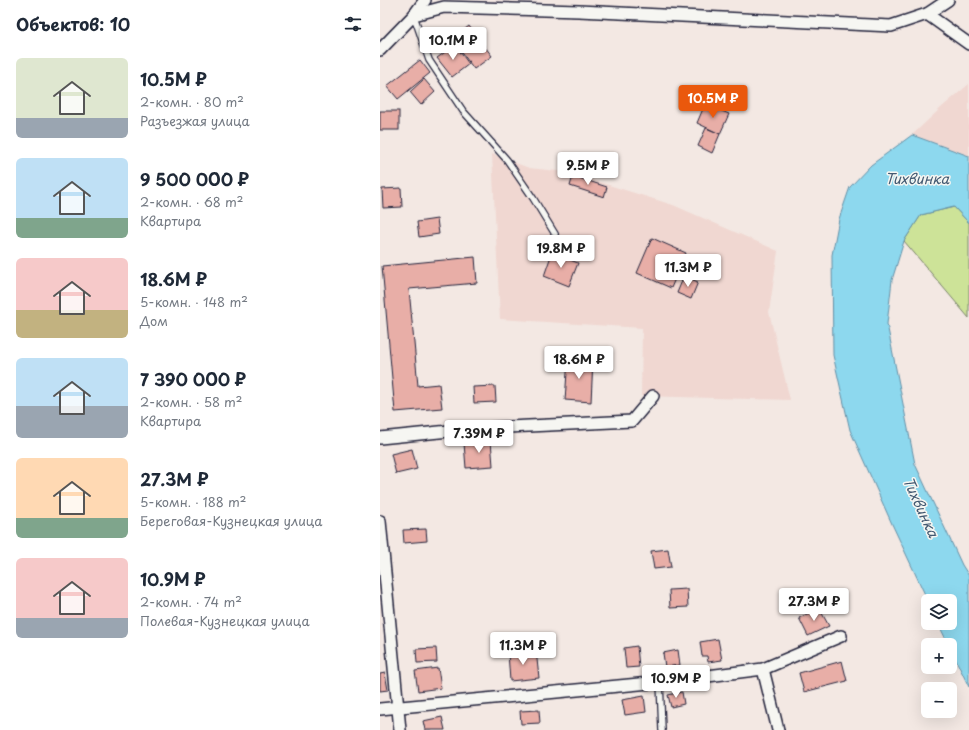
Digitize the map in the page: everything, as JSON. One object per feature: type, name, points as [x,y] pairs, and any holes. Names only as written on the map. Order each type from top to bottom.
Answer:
[{"type":"street","points":[[380,50],[414,15],[425,0]]},
{"type":"street","points":[[414,15],[444,7],[587,11],[891,26],[927,14],[948,0]]},
{"type":"street","points":[[927,14],[969,44]]},
{"type":"street","points":[[380,438],[469,429],[632,421],[653,396]]},
{"type":"street","points":[[380,521],[400,730]]},
{"type":"street","points":[[380,709],[660,682],[762,669],[841,636]]},
{"type":"street","points":[[762,669],[778,730]]},
{"type":"lane","points":[[414,15],[429,60],[463,111],[507,160],[555,234]]},
{"type":"lane","points":[[660,682],[662,730]]},
{"type":"shaded area","points":[[969,84],[969,156],[912,135],[942,107]]},
{"type":"shaded area","points":[[492,154],[529,168],[567,172],[673,205],[778,251],[769,312],[790,400],[641,396],[642,328],[500,319]]},
{"type":"green space","points":[[954,207],[969,223],[969,318],[904,241],[921,215]]},
{"type":"water","name":"Тихвинка","points":[[912,135],[969,156],[969,223],[954,207],[921,215],[904,241],[892,280],[887,324],[915,464],[962,565],[969,576],[969,687],[957,662],[957,638],[945,638],[941,630],[957,630],[957,594],[925,594],[850,430],[833,355],[832,255],[839,219],[850,187],[871,165]]},
{"type":"building","points":[[469,26],[492,56],[474,69],[452,39]]},
{"type":"building","points":[[455,45],[469,64],[452,77],[437,58]]},
{"type":"building","points":[[420,60],[430,73],[398,99],[387,86]]},
{"type":"building","points":[[424,79],[435,92],[421,105],[410,92]]},
{"type":"building","points":[[705,104],[729,114],[720,134],[697,123]]},
{"type":"building","points":[[380,111],[399,111],[399,130],[380,130]]},
{"type":"building","points":[[706,128],[720,134],[712,153],[698,146]]},
{"type":"building","points":[[573,176],[607,187],[604,197],[570,186]]},
{"type":"building","points":[[401,188],[402,207],[383,208],[382,189]]},
{"type":"building","points":[[437,219],[439,234],[419,237],[417,222]]},
{"type":"building","points":[[652,238],[686,253],[671,288],[637,273]]},
{"type":"building","points":[[552,253],[578,263],[569,286],[544,276]]},
{"type":"building","points":[[475,257],[477,283],[409,289],[418,386],[439,384],[442,408],[395,412],[382,266]]},
{"type":"building","points":[[684,276],[698,282],[691,299],[677,293]]},
{"type":"building","points":[[568,359],[593,360],[591,402],[565,400]]},
{"type":"building","points":[[495,386],[496,402],[474,403],[473,387]]},
{"type":"building","points":[[491,440],[493,466],[466,468],[464,443]]},
{"type":"building","points":[[412,449],[417,469],[396,474],[391,454]]},
{"type":"building","points":[[426,529],[427,541],[404,543],[403,530]]},
{"type":"building","points":[[668,549],[671,567],[654,569],[651,551]]},
{"type":"building","points":[[687,589],[688,607],[670,608],[669,590]]},
{"type":"building","points":[[819,608],[829,626],[808,636],[799,618]]},
{"type":"building","points":[[718,639],[722,660],[708,662],[707,656],[702,656],[700,642]]},
{"type":"building","points":[[637,646],[639,667],[626,668],[624,648]]},
{"type":"building","points":[[436,648],[437,662],[417,663],[416,649]]},
{"type":"building","points":[[536,650],[539,678],[510,681],[508,653]]},
{"type":"building","points":[[678,650],[680,665],[665,667],[663,653]]},
{"type":"building","points":[[842,661],[847,681],[804,692],[799,673]]},
{"type":"building","points":[[438,668],[441,688],[418,691],[415,671]]},
{"type":"building","points":[[385,673],[388,690],[380,691],[380,674]]},
{"type":"building","points":[[682,692],[684,704],[671,707],[668,695]]},
{"type":"building","points":[[644,696],[646,712],[625,715],[622,700]]},
{"type":"building","points":[[539,710],[540,723],[521,724],[520,711]]},
{"type":"building","points":[[442,717],[445,730],[425,730],[423,721]]}]
